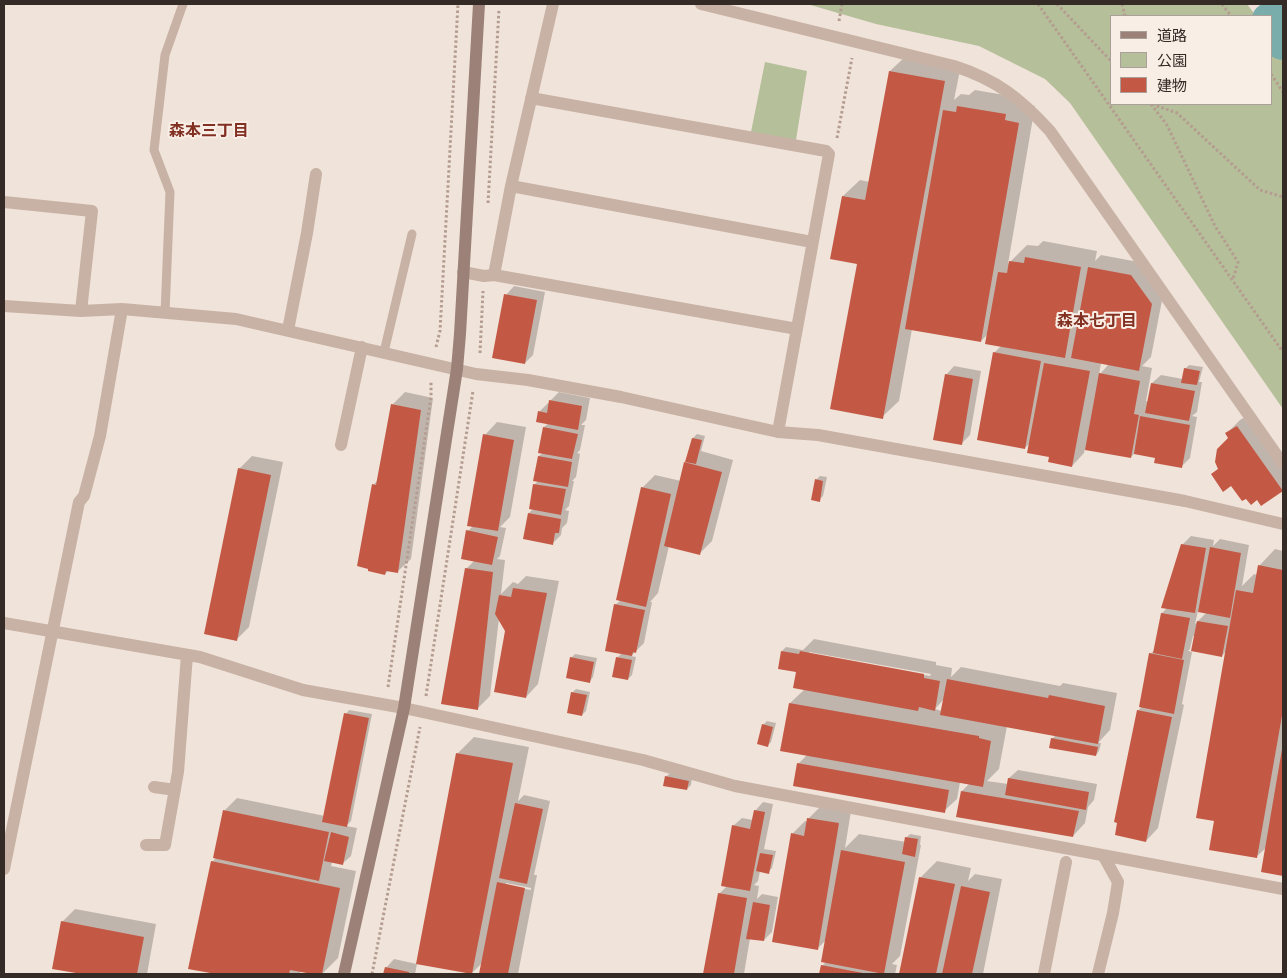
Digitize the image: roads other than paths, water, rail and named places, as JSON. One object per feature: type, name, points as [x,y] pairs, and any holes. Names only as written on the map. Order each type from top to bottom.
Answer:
[{"type":"street","points":[[344,974],[404,708],[456,369],[460,334],[479,4]]},
{"type":"street","points":[[489,276],[553,4]]},
{"type":"street","points":[[701,4],[980,74],[1028,106],[1050,131],[1283,464]]},
{"type":"street","points":[[531,98],[826,151],[829,154],[778,432]]},
{"type":"street","points":[[288,330],[307,233],[316,174]]},
{"type":"street","points":[[511,186],[812,242]]},
{"type":"street","points":[[4,202],[92,212],[81,311]]},
{"type":"street","points":[[463,272],[797,329]]},
{"type":"street","points":[[4,306],[81,311],[122,309],[236,319],[490,376],[528,380],[621,397],[778,432],[818,435],[1156,496],[1283,524]]},
{"type":"street","points":[[4,869],[80,502],[84,496],[100,436],[122,309]]},
{"type":"street","points":[[341,445],[362,347]]},
{"type":"street","points":[[4,623],[200,657],[303,690],[385,704],[643,760],[735,786],[1283,889]]},
{"type":"street","points":[[146,845],[165,845],[178,772],[187,655]]},
{"type":"street","points":[[154,787],[174,790]]},
{"type":"street","points":[[1098,974],[1113,913],[1118,882],[1103,855]]},
{"type":"street","points":[[1044,974],[1066,862]]},
{"type":"lane","points":[[165,313],[170,192],[154,150],[164,55],[183,4]]},
{"type":"lane","points":[[384,352],[412,234]]},
{"type":"waterway","points":[[1272,24],[1283,40]]},
{"type":"district","name":"森本三丁目","points":[[209,131]]},
{"type":"district","name":"森本七丁目","points":[[1097,321]]}]
